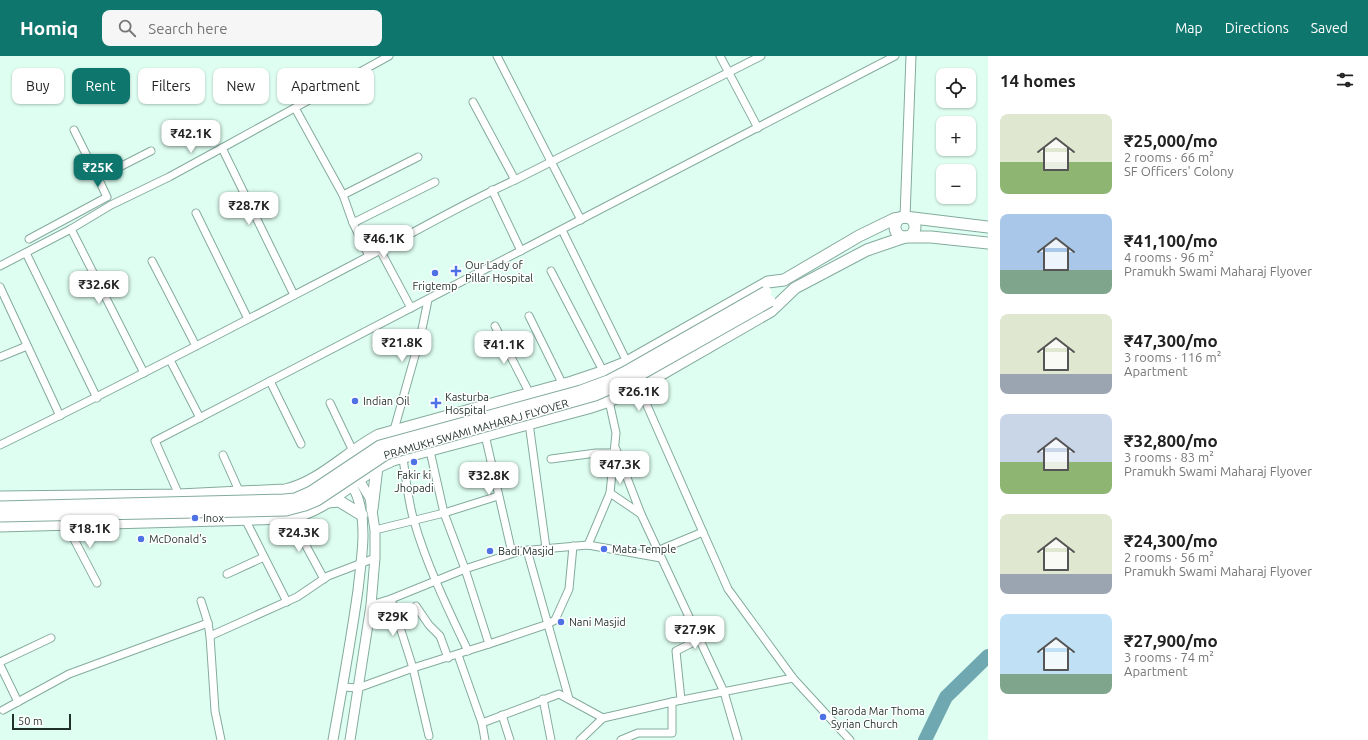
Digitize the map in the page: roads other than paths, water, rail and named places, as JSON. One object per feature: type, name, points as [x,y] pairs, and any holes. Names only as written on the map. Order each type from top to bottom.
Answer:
[{"type":"main road","points":[[905,238],[896,233],[894,227],[896,221],[905,217],[988,227]]},
{"type":"main road","name":"PRAMUKH SWAMI MAHARAJ FLYOVER","points":[[0,516],[286,510],[296,508],[317,500],[386,454],[595,395],[634,378],[768,296],[784,280],[859,236],[894,218],[905,217]]},
{"type":"main road","name":"PRAMUKH SWAMI MAHARAJ FLYOVER","points":[[0,507],[295,499],[311,492],[380,446],[581,391],[608,381],[768,296],[794,288],[867,250],[905,238],[931,237],[988,243]]},
{"type":"main road","points":[[0,498],[240,493],[297,488],[368,440],[379,435],[563,385],[627,362],[768,282],[784,280]]},
{"type":"main road","points":[[0,526],[291,518],[301,516],[317,510],[377,467],[403,458],[485,435],[588,408],[639,387],[771,311],[794,288]]},
{"type":"main road","points":[[372,509],[377,467]]},
{"type":"main road","points":[[328,502],[339,501],[362,515]]},
{"type":"street","points":[[0,266],[71,229],[111,205],[169,177],[389,56]]},
{"type":"street","points":[[497,56],[581,220]]},
{"type":"street","points":[[720,56],[758,128]]},
{"type":"street","points":[[0,445],[170,360],[492,190],[515,180],[761,56]]},
{"type":"street","points":[[179,495],[155,441],[896,56]]},
{"type":"street","points":[[905,217],[911,56]]},
{"type":"street","points":[[473,102],[515,180]]},
{"type":"street","points":[[295,108],[343,195],[353,223],[369,256]]},
{"type":"street","points":[[29,239],[107,197],[74,130]]},
{"type":"street","points":[[222,148],[294,295]]},
{"type":"street","points":[[98,178],[151,151]]},
{"type":"street","points":[[343,195],[418,157]]},
{"type":"street","points":[[353,223],[435,182]]},
{"type":"street","points":[[492,190],[521,251]]},
{"type":"street","points":[[196,213],[248,319]]},
{"type":"street","points":[[71,229],[144,373]]},
{"type":"street","points":[[562,230],[639,387],[728,589],[793,678],[850,740]]},
{"type":"street","points":[[380,250],[411,308]]},
{"type":"street","points":[[26,253],[96,398]]},
{"type":"street","points":[[152,261],[196,346]]},
{"type":"street","points":[[551,271],[603,371]]},
{"type":"street","points":[[0,288],[60,416]]},
{"type":"street","points":[[394,430],[421,334],[428,300]]},
{"type":"street","points":[[529,316],[563,385]]},
{"type":"street","points":[[495,326],[530,394]]},
{"type":"street","points":[[0,357],[27,346]]},
{"type":"street","points":[[170,360],[200,418]]},
{"type":"street","points":[[270,381],[301,444]]},
{"type":"street","points":[[588,545],[610,493],[616,433],[609,400]]},
{"type":"street","points":[[330,403],[353,451]]},
{"type":"street","points":[[529,423],[546,548]]},
{"type":"street","points":[[485,435],[512,553]]},
{"type":"street","points":[[551,459],[615,450]]},
{"type":"street","points":[[615,450],[642,517],[724,692],[738,740]]},
{"type":"street","points":[[430,451],[444,512],[489,644]]},
{"type":"street","points":[[223,455],[240,493]]},
{"type":"street","points":[[403,458],[407,489],[414,520],[435,581],[468,651]]},
{"type":"street","points":[[339,461],[355,482],[370,498],[375,530],[372,605],[350,740]]},
{"type":"street","points":[[333,740],[351,642],[361,564],[362,515],[355,482]]},
{"type":"street","points":[[610,493],[642,517]]},
{"type":"street","points":[[375,530],[498,496]]},
{"type":"street","points":[[291,518],[324,579]]},
{"type":"street","points":[[245,519],[287,602]]},
{"type":"street","points":[[66,524],[97,583]]},
{"type":"street","points":[[657,550],[702,532]]},
{"type":"street","points":[[372,605],[520,551],[588,545],[661,558]]},
{"type":"street","points":[[343,687],[358,688],[413,668],[458,655],[548,624],[555,620],[569,589],[573,546]]},
{"type":"street","points":[[527,550],[569,700]]},
{"type":"street","points":[[227,574],[264,557]]},
{"type":"street","points":[[210,636],[297,597],[328,576],[375,558]]},
{"type":"street","points":[[391,599],[413,668],[428,736]]},
{"type":"street","points":[[201,601],[208,623],[210,636],[215,712],[221,740]]},
{"type":"street","points":[[416,606],[429,625],[440,636],[448,658]]},
{"type":"street","points":[[3,710],[69,674],[208,623]]},
{"type":"street","points":[[0,662],[51,638]]},
{"type":"street","points":[[681,700],[676,651],[700,639]]},
{"type":"street","points":[[458,655],[482,723],[484,740]]},
{"type":"street","points":[[0,665],[18,702]]},
{"type":"street","points":[[580,740],[603,718],[681,700],[793,678]]},
{"type":"street","points":[[482,723],[559,694],[603,718]]},
{"type":"street","points":[[543,699],[551,740]]},
{"type":"street","points":[[622,740],[638,733],[672,733],[672,702]]},
{"type":"street","points":[[502,715],[510,740]]},
{"type":"waterway","points":[[925,740],[946,697],[988,656]]},
{"type":"place","name":"Our Lady of Pillar Hospital","points":[[456,271]]},
{"type":"place","name":"Frigtemp","points":[[435,273]]},
{"type":"place","name":"Indian Oil","points":[[355,401]]},
{"type":"place","name":"Kasturba Hospital","points":[[436,403]]},
{"type":"place","name":"Fakir ki Jhopadi","points":[[414,462]]},
{"type":"place","name":"Inox","points":[[195,518]]},
{"type":"place","name":"McDonald's","points":[[141,539]]},
{"type":"place","name":"Mata Temple","points":[[604,549]]},
{"type":"place","name":"Badi Masjid","points":[[490,551]]},
{"type":"place","name":"Nani Masjid","points":[[561,622]]},
{"type":"place","name":"Baroda Mar Thoma Syrian Church","points":[[823,717]]}]
